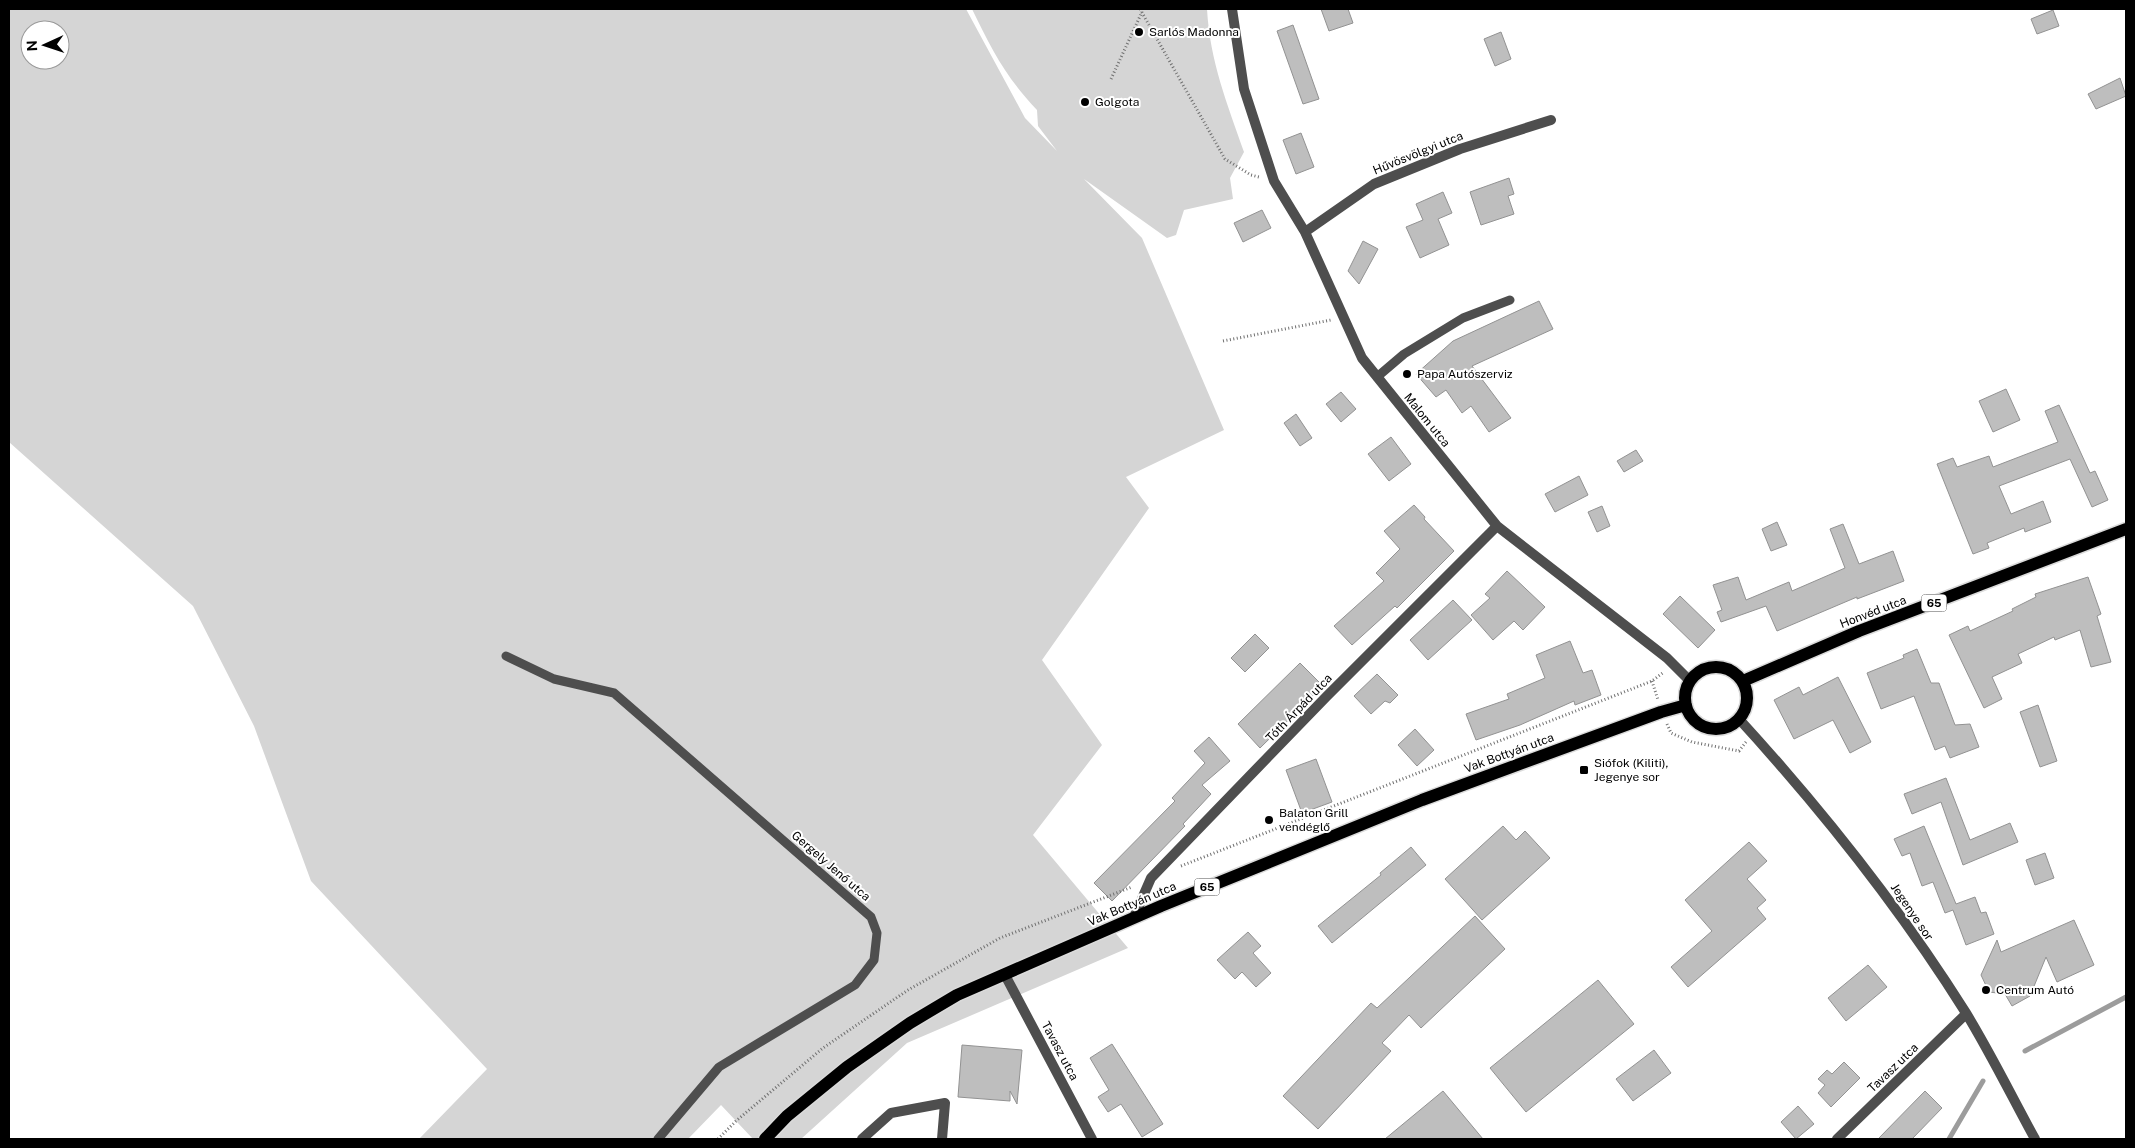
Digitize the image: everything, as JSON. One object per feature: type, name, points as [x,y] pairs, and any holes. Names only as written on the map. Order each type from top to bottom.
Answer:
[{"type":"main road","name":"Honvéd utca","points":[[1743,681],[1859,632],[2126,530]]},
{"type":"main road","points":[[1720,666],[1737,674],[1743,681],[1747,701],[1739,719],[1722,728],[1703,726],[1695,721],[1686,704],[1685,697],[1690,681],[1703,669],[1720,666]]},
{"type":"main road","name":"Vak Bottyán utca","points":[[765,1139],[787,1116],[847,1067],[910,1023],[957,995],[1134,917],[1422,800],[1686,704]]},
{"type":"street","name":"Malom utca","points":[[1232,9],[1244,89],[1274,181],[1305,232],[1362,358],[1497,526],[1667,658],[1690,681]]},
{"type":"street","name":"Hűvösvölgyi utca","points":[[1305,232],[1374,184],[1460,149],[1551,120]]},
{"type":"street","name":"Tóth Árpád utca","points":[[1134,917],[1151,878],[1326,697],[1497,526]]},
{"type":"street","name":"Jegenye sor","points":[[1739,719],[1791,777],[1882,890],[1966,1014],[2035,1139]]},
{"type":"street","name":"Tavasz utca","points":[[1005,975],[1092,1139]]},
{"type":"street","name":"Tavasz utca","points":[[1837,1139],[1966,1014]]},
{"type":"street","points":[[862,1139],[890,1113],[945,1103],[942,1139]]},
{"type":"lane","points":[[1376,377],[1404,354],[1464,318],[1510,300]]},
{"type":"lane","name":"Gergely Jenő utca","points":[[506,656],[554,679],[614,693],[871,917],[877,933],[874,960],[855,985],[719,1067],[658,1139]]},
{"type":"path","points":[[1142,10],[1225,159],[1251,175],[1274,181]]},
{"type":"path","points":[[1112,79],[1142,10]]},
{"type":"path","points":[[1224,341],[1343,317]]},
{"type":"path","points":[[1179,867],[1652,681],[1661,712],[1670,733],[1692,742],[1739,751],[1752,734]]},
{"type":"path","points":[[718,1139],[736,1120],[823,1048],[908,990],[1000,938],[1117,895],[1151,878]]},
{"type":"shaded area","points":[[9,9],[966,9],[1025,118],[1057,151],[1038,126],[1037,110],[1016,86],[1000,62],[972,9],[1207,9],[1216,65],[1244,152],[1230,178],[1233,199],[1184,210],[1176,235],[1167,238],[1084,179],[1142,238],[1224,430],[1126,477],[1149,508],[1042,660],[1102,745],[1033,835],[1128,948],[907,1043],[801,1139],[753,1139],[721,1105],[688,1139],[419,1139],[487,1069],[311,881],[254,726],[193,606],[9,442]]},
{"type":"building","points":[[1321,9],[1348,9],[1353,23],[1329,31]]},
{"type":"building","points":[[2053,10],[2059,26],[2037,34],[2031,19]]},
{"type":"building","points":[[1293,25],[1319,99],[1303,104],[1277,31]]},
{"type":"building","points":[[1501,32],[1511,59],[1495,66],[1484,39]]},
{"type":"building","points":[[2120,78],[2126,96],[2096,109],[2088,94]]},
{"type":"building","points":[[1301,133],[1314,167],[1296,174],[1283,140]]},
{"type":"building","points":[[1509,178],[1514,194],[1508,196],[1514,214],[1481,225],[1470,192]]},
{"type":"building","points":[[1443,192],[1452,213],[1438,219],[1449,245],[1420,258],[1406,227],[1423,220],[1416,204]]},
{"type":"building","points":[[1262,210],[1271,228],[1243,242],[1234,223]]},
{"type":"building","points":[[1363,241],[1378,249],[1359,284],[1348,271]]},
{"type":"building","points":[[1539,301],[1553,329],[1472,366],[1511,418],[1489,432],[1471,406],[1462,413],[1446,390],[1436,397],[1416,374],[1453,341]]},
{"type":"building","points":[[2006,389],[2020,420],[1993,432],[1979,401]]},
{"type":"building","points":[[1341,392],[1356,409],[1341,422],[1326,404]]},
{"type":"building","points":[[2059,405],[2090,473],[2095,471],[2108,500],[2092,507],[2070,459],[1999,486],[2011,514],[2043,501],[2051,522],[2025,532],[2024,528],[1987,543],[1989,548],[1973,554],[1937,464],[1953,458],[1957,467],[1989,456],[1993,467],[2058,442],[2045,411]]},
{"type":"building","points":[[1296,414],[1312,438],[1300,446],[1284,423]]},
{"type":"building","points":[[1391,437],[1411,464],[1389,481],[1368,454]]},
{"type":"building","points":[[1636,450],[1643,461],[1624,472],[1617,461]]},
{"type":"building","points":[[1579,476],[1588,495],[1555,512],[1545,494]]},
{"type":"building","points":[[1414,505],[1425,517],[1424,519],[1454,551],[1397,608],[1395,606],[1352,645],[1334,626],[1384,581],[1376,573],[1400,549],[1384,531]]},
{"type":"building","points":[[1602,506],[1610,526],[1597,532],[1588,512]]},
{"type":"building","points":[[1777,522],[1787,545],[1771,551],[1762,529]]},
{"type":"building","points":[[1843,524],[1859,564],[1893,551],[1904,581],[1857,599],[1857,597],[1777,631],[1766,606],[1721,622],[1717,612],[1722,610],[1713,585],[1738,577],[1746,600],[1789,582],[1792,591],[1845,568],[1830,529]]},
{"type":"building","points":[[1507,571],[1545,607],[1523,630],[1514,621],[1493,640],[1471,615],[1490,598],[1485,594]]},
{"type":"building","points":[[2088,577],[2101,614],[2097,616],[2111,662],[2091,667],[2080,630],[2055,640],[2054,637],[2018,654],[2022,663],[1992,677],[2002,699],[1984,708],[1949,635],[1968,626],[1970,631],[2013,611],[2012,609],[2036,597],[2035,594]]},
{"type":"building","points":[[1680,596],[1715,630],[1698,648],[1663,614]]},
{"type":"building","points":[[1453,600],[1472,620],[1428,660],[1410,640]]},
{"type":"building","points":[[1255,634],[1269,648],[1245,672],[1231,658]]},
{"type":"building","points":[[1570,641],[1583,673],[1592,670],[1601,695],[1575,705],[1574,701],[1520,725],[1476,740],[1466,714],[1509,699],[1507,694],[1545,678],[1536,655]]},
{"type":"building","points":[[1917,649],[1931,683],[1939,683],[1955,725],[1970,724],[1979,747],[1950,758],[1945,746],[1935,750],[1914,696],[1881,709],[1867,673],[1904,658],[1903,655]]},
{"type":"building","points":[[1300,663],[1323,686],[1260,748],[1238,724]]},
{"type":"building","points":[[1377,674],[1398,695],[1390,703],[1385,701],[1371,714],[1354,696]]},
{"type":"building","points":[[1838,677],[1871,742],[1850,753],[1833,720],[1794,739],[1774,700],[1799,687],[1803,695]]},
{"type":"building","points":[[2038,705],[2057,761],[2040,767],[2020,712]]},
{"type":"building","points":[[1415,729],[1434,750],[1417,766],[1398,745]]},
{"type":"building","points":[[1209,737],[1230,761],[1202,785],[1211,794],[1183,824],[1185,826],[1112,901],[1094,883],[1175,801],[1172,798],[1205,763],[1194,751]]},
{"type":"building","points":[[1316,759],[1332,802],[1302,813],[1286,770]]},
{"type":"building","points":[[1946,778],[1970,840],[2010,823],[2018,842],[1963,865],[1941,802],[1912,814],[1904,794]]},
{"type":"building","points":[[1503,826],[1516,840],[1525,831],[1550,858],[1482,920],[1445,879]]},
{"type":"building","points":[[1924,826],[1956,904],[1975,897],[1981,913],[1986,912],[1994,934],[1966,945],[1953,910],[1945,913],[1933,882],[1922,886],[1910,853],[1902,856],[1894,839]]},
{"type":"building","points":[[1749,842],[1767,861],[1747,879],[1766,900],[1757,908],[1766,919],[1688,987],[1671,967],[1712,931],[1685,900]]},
{"type":"building","points":[[1411,847],[1426,865],[1332,943],[1318,926],[1381,875],[1380,873]]},
{"type":"building","points":[[2045,853],[2054,878],[2035,885],[2026,860]]},
{"type":"building","points":[[1475,916],[1505,949],[1421,1028],[1409,1015],[1382,1043],[1391,1051],[1318,1129],[1283,1096],[1371,1003],[1377,1008]]},
{"type":"building","points":[[2074,920],[2094,965],[2057,982],[2046,957],[2030,996],[2012,1006],[2005,994],[1989,992],[1981,975],[1997,940],[2001,952]]},
{"type":"building","points":[[1248,932],[1261,946],[1253,953],[1271,973],[1256,987],[1242,972],[1235,979],[1217,960]]},
{"type":"building","points":[[1868,965],[1887,987],[1846,1021],[1828,998]]},
{"type":"building","points":[[1598,980],[1634,1024],[1526,1112],[1490,1068]]},
{"type":"building","points":[[1112,1044],[1163,1124],[1142,1137],[1121,1104],[1108,1112],[1098,1097],[1109,1090],[1090,1058]]},
{"type":"building","points":[[962,1045],[1022,1050],[1017,1104],[1010,1091],[1010,1101],[958,1097]]},
{"type":"building","points":[[1654,1050],[1671,1073],[1633,1101],[1616,1079]]},
{"type":"building","points":[[1844,1062],[1860,1078],[1831,1107],[1818,1093],[1825,1085],[1818,1079],[1827,1070],[1832,1074]]},
{"type":"building","points":[[1443,1091],[1483,1139],[1385,1139]]},
{"type":"building","points":[[1925,1091],[1942,1108],[1912,1139],[1878,1139]]},
{"type":"building","points":[[1798,1106],[1814,1124],[1796,1139],[1781,1122]]},
{"type":"waterway","points":[[2025,1051],[2126,997]]},
{"type":"waterway","points":[[1949,1139],[1983,1081]]},
{"type":"place","name":"Sarlós Madonna","points":[[1139,32]]},
{"type":"place","name":"Golgota","points":[[1085,102]]},
{"type":"place","name":"Papa Autószerviz","points":[[1407,374]]},
{"type":"place","name":"Siófok (Kiliti), Jegenye sor","points":[[1584,770]]},
{"type":"place","name":"Balaton Grill vendéglő","points":[[1269,820]]},
{"type":"place","name":"Centrum Autó","points":[[1986,990]]}]
